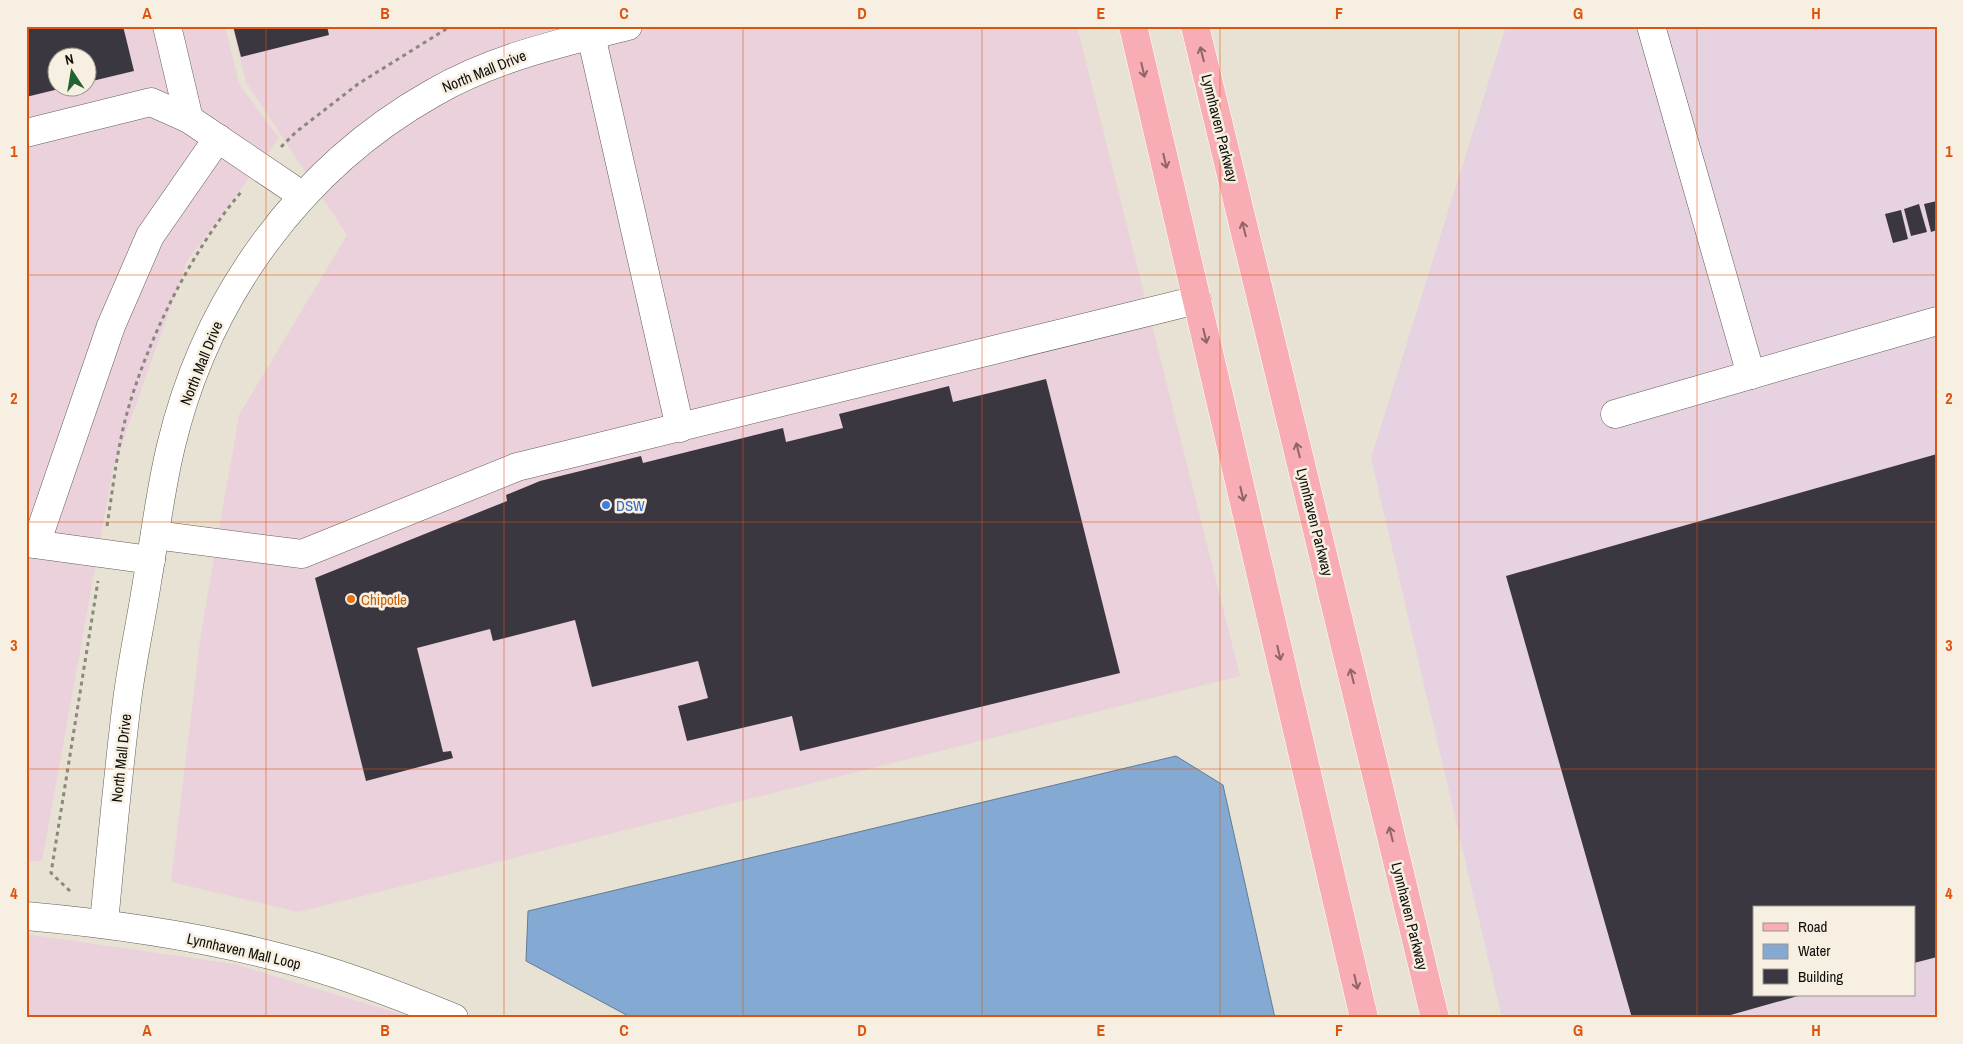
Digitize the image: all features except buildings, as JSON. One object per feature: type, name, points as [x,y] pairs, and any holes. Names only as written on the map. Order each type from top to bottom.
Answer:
[{"type":"main road","points":[[1133,26],[1364,1018]]},
{"type":"main road","name":"Lynnhaven Parkway","points":[[1195,26],[1435,1018]]},
{"type":"street","points":[[167,26],[189,119]]},
{"type":"street","name":"North Mall Drive","points":[[104,923],[128,699],[171,447],[188,388],[211,330],[241,276],[269,236],[303,196],[345,155],[393,118],[435,92],[550,35],[591,35],[628,26]]},
{"type":"street","points":[[1651,26],[1751,374]]},
{"type":"street","points":[[591,35],[680,428]]},
{"type":"street","points":[[26,133],[151,102],[189,119],[303,196]]},
{"type":"street","points":[[218,138],[150,236],[111,326],[31,544],[153,547],[302,554],[516,467],[1197,300]]},
{"type":"street","points":[[1615,414],[1937,321]]},
{"type":"street","name":"Lynnhaven Mall Loop","points":[[26,916],[104,923],[216,943],[294,961],[454,1018]]},
{"type":"shaded area","points":[[26,26],[225,26],[239,84],[279,138],[187,261],[113,469],[42,861],[26,861]]},
{"type":"shaded area","points":[[232,26],[1077,26],[1240,676],[298,912],[171,882],[201,633],[239,415],[347,235],[246,82]]},
{"type":"shaded area","points":[[1506,26],[1937,26],[1937,1012],[1918,1018],[1502,1018],[1371,458]]},
{"type":"shaded area","points":[[26,934],[234,964],[414,1018],[26,1018]]},
{"type":"water","points":[[1176,756],[1223,785],[1275,1018],[632,1018],[526,961],[528,911]]},
{"type":"place","name":"DSW","points":[[606,505]]},
{"type":"place","name":"Chipotle","points":[[351,599]]}]
